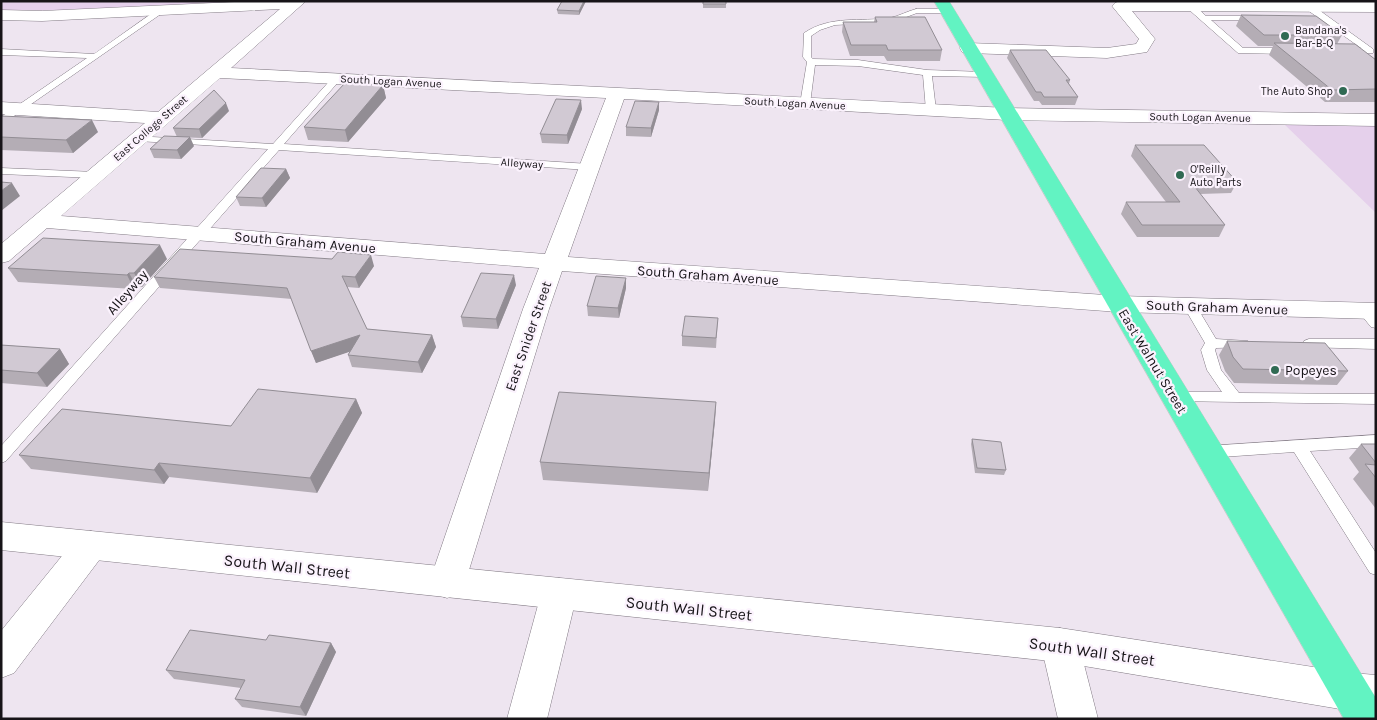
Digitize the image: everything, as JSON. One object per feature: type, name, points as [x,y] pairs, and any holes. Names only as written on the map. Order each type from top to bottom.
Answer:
[{"type":"highway","name":"East Walnut Street","points":[[944,6],[1207,452],[1365,701]]},
{"type":"street","points":[[1,15],[42,16],[298,2]]},
{"type":"street","name":"East College Street","points":[[1,256],[160,118],[298,2]]},
{"type":"street","points":[[1117,4],[1319,10],[1376,7]]},
{"type":"street","points":[[968,48],[1107,53],[1141,48],[1147,39],[1117,4]]},
{"type":"street","name":"South Logan Avenue","points":[[215,72],[1007,114],[1376,120]]},
{"type":"street","name":"East Snider Street","points":[[447,584],[536,309],[618,92]]},
{"type":"street","points":[[10,109],[160,118]]},
{"type":"street","name":"South Graham Avenue","points":[[42,221],[554,262],[570,265],[1119,304],[1372,315]]},
{"type":"street","name":"South Wall Street","points":[[1,536],[447,584],[1060,645],[1365,701]]},
{"type":"street","points":[[1,660],[92,545]]},
{"type":"street","points":[[527,719],[559,594]]},
{"type":"street","points":[[1060,645],[1078,719]]},
{"type":"lane","points":[[944,6],[916,11],[893,20],[834,23],[817,28],[807,35],[807,58],[811,62],[858,63],[927,73],[984,75]]},
{"type":"lane","points":[[1190,6],[1242,50],[1301,50]]},
{"type":"lane","points":[[1,122],[10,109],[71,75],[94,56],[164,9]]},
{"type":"lane","points":[[1319,10],[1370,51],[1341,50]]},
{"type":"lane","points":[[1204,18],[1269,18]]},
{"type":"lane","points":[[1,52],[94,56]]},
{"type":"lane","points":[[805,104],[811,62]]},
{"type":"lane","points":[[927,73],[931,110]]},
{"type":"lane","name":"Alleyway","points":[[1,457],[337,78]]},
{"type":"lane","name":"Alleyway","points":[[138,138],[589,167]]},
{"type":"lane","points":[[1,171],[95,175]]},
{"type":"lane","points":[[1190,307],[1210,346],[1209,360],[1216,375],[1236,398]]},
{"type":"lane","points":[[1210,346],[1253,344]]},
{"type":"lane","points":[[1299,344],[1376,344]]},
{"type":"lane","points":[[1174,397],[1376,398]]},
{"type":"lane","points":[[1207,452],[1376,441]]},
{"type":"lane","points":[[1299,447],[1376,568]]},
{"type":"shaded area","points":[[1,1],[260,1],[61,10],[1,10]]},
{"type":"shaded area","points":[[1285,125],[1376,126],[1376,213]]},
{"type":"building","points":[[562,1],[584,1],[579,11],[557,10]]},
{"type":"building","points":[[703,1],[726,1],[726,4],[703,4]]},
{"type":"building","points":[[1241,15],[1316,16],[1342,35],[1264,35]]},
{"type":"building","points":[[875,17],[925,17],[942,50],[888,50],[886,45],[851,45],[843,22],[877,22]]},
{"type":"building","points":[[1274,43],[1355,44],[1376,60],[1376,89],[1332,90]]},
{"type":"building","points":[[1010,50],[1046,50],[1070,80],[1066,80],[1078,97],[1044,97],[1041,92],[1036,92]]},
{"type":"building","points":[[345,83],[383,85],[345,130],[304,127]]},
{"type":"building","points":[[214,90],[226,103],[199,129],[173,128]]},
{"type":"building","points":[[556,99],[581,100],[567,135],[540,134]]},
{"type":"building","points":[[635,101],[659,102],[651,128],[626,127]]},
{"type":"building","points":[[1,116],[92,120],[66,140],[1,137]]},
{"type":"building","points":[[164,136],[190,137],[177,150],[150,149]]},
{"type":"building","points":[[1135,145],[1204,145],[1237,182],[1191,182],[1225,225],[1142,225],[1126,202],[1180,202]]},
{"type":"building","points":[[261,168],[286,169],[262,198],[236,197]]},
{"type":"building","points":[[1,182],[12,183],[1,191]]},
{"type":"building","points":[[43,238],[160,245],[134,273],[127,275],[8,268]]},
{"type":"building","points":[[180,249],[332,259],[338,252],[371,255],[355,277],[342,276],[367,329],[432,335],[418,362],[348,355],[360,335],[311,351],[287,288],[154,277]]},
{"type":"building","points":[[481,273],[514,275],[496,319],[461,317]]},
{"type":"building","points":[[596,276],[626,278],[618,308],[587,306]]},
{"type":"building","points":[[685,316],[718,318],[716,338],[682,336]]},
{"type":"building","points":[[1227,341],[1325,343],[1348,371],[1243,369],[1233,357]]},
{"type":"building","points":[[1,345],[60,349],[37,373],[1,370]]},
{"type":"building","points":[[258,389],[356,399],[310,478],[159,463],[154,470],[19,455],[62,409],[231,426]]},
{"type":"building","points":[[559,392],[716,402],[709,473],[540,462]]},
{"type":"building","points":[[972,439],[1001,442],[1006,470],[977,468]]},
{"type":"building","points":[[1361,444],[1376,444],[1376,463]]},
{"type":"building","points":[[1365,464],[1376,465],[1376,478]]},
{"type":"building","points":[[190,630],[266,640],[269,635],[331,643],[300,707],[235,699],[245,680],[166,670]]},
{"type":"place","name":"Bandana's Bar-B-Q","points":[[1285,36]]},
{"type":"place","name":"The Auto Shop","points":[[1343,91]]},
{"type":"place","name":"O'Reilly Auto Parts","points":[[1180,175]]},
{"type":"place","name":"Popeyes","points":[[1275,370]]}]
